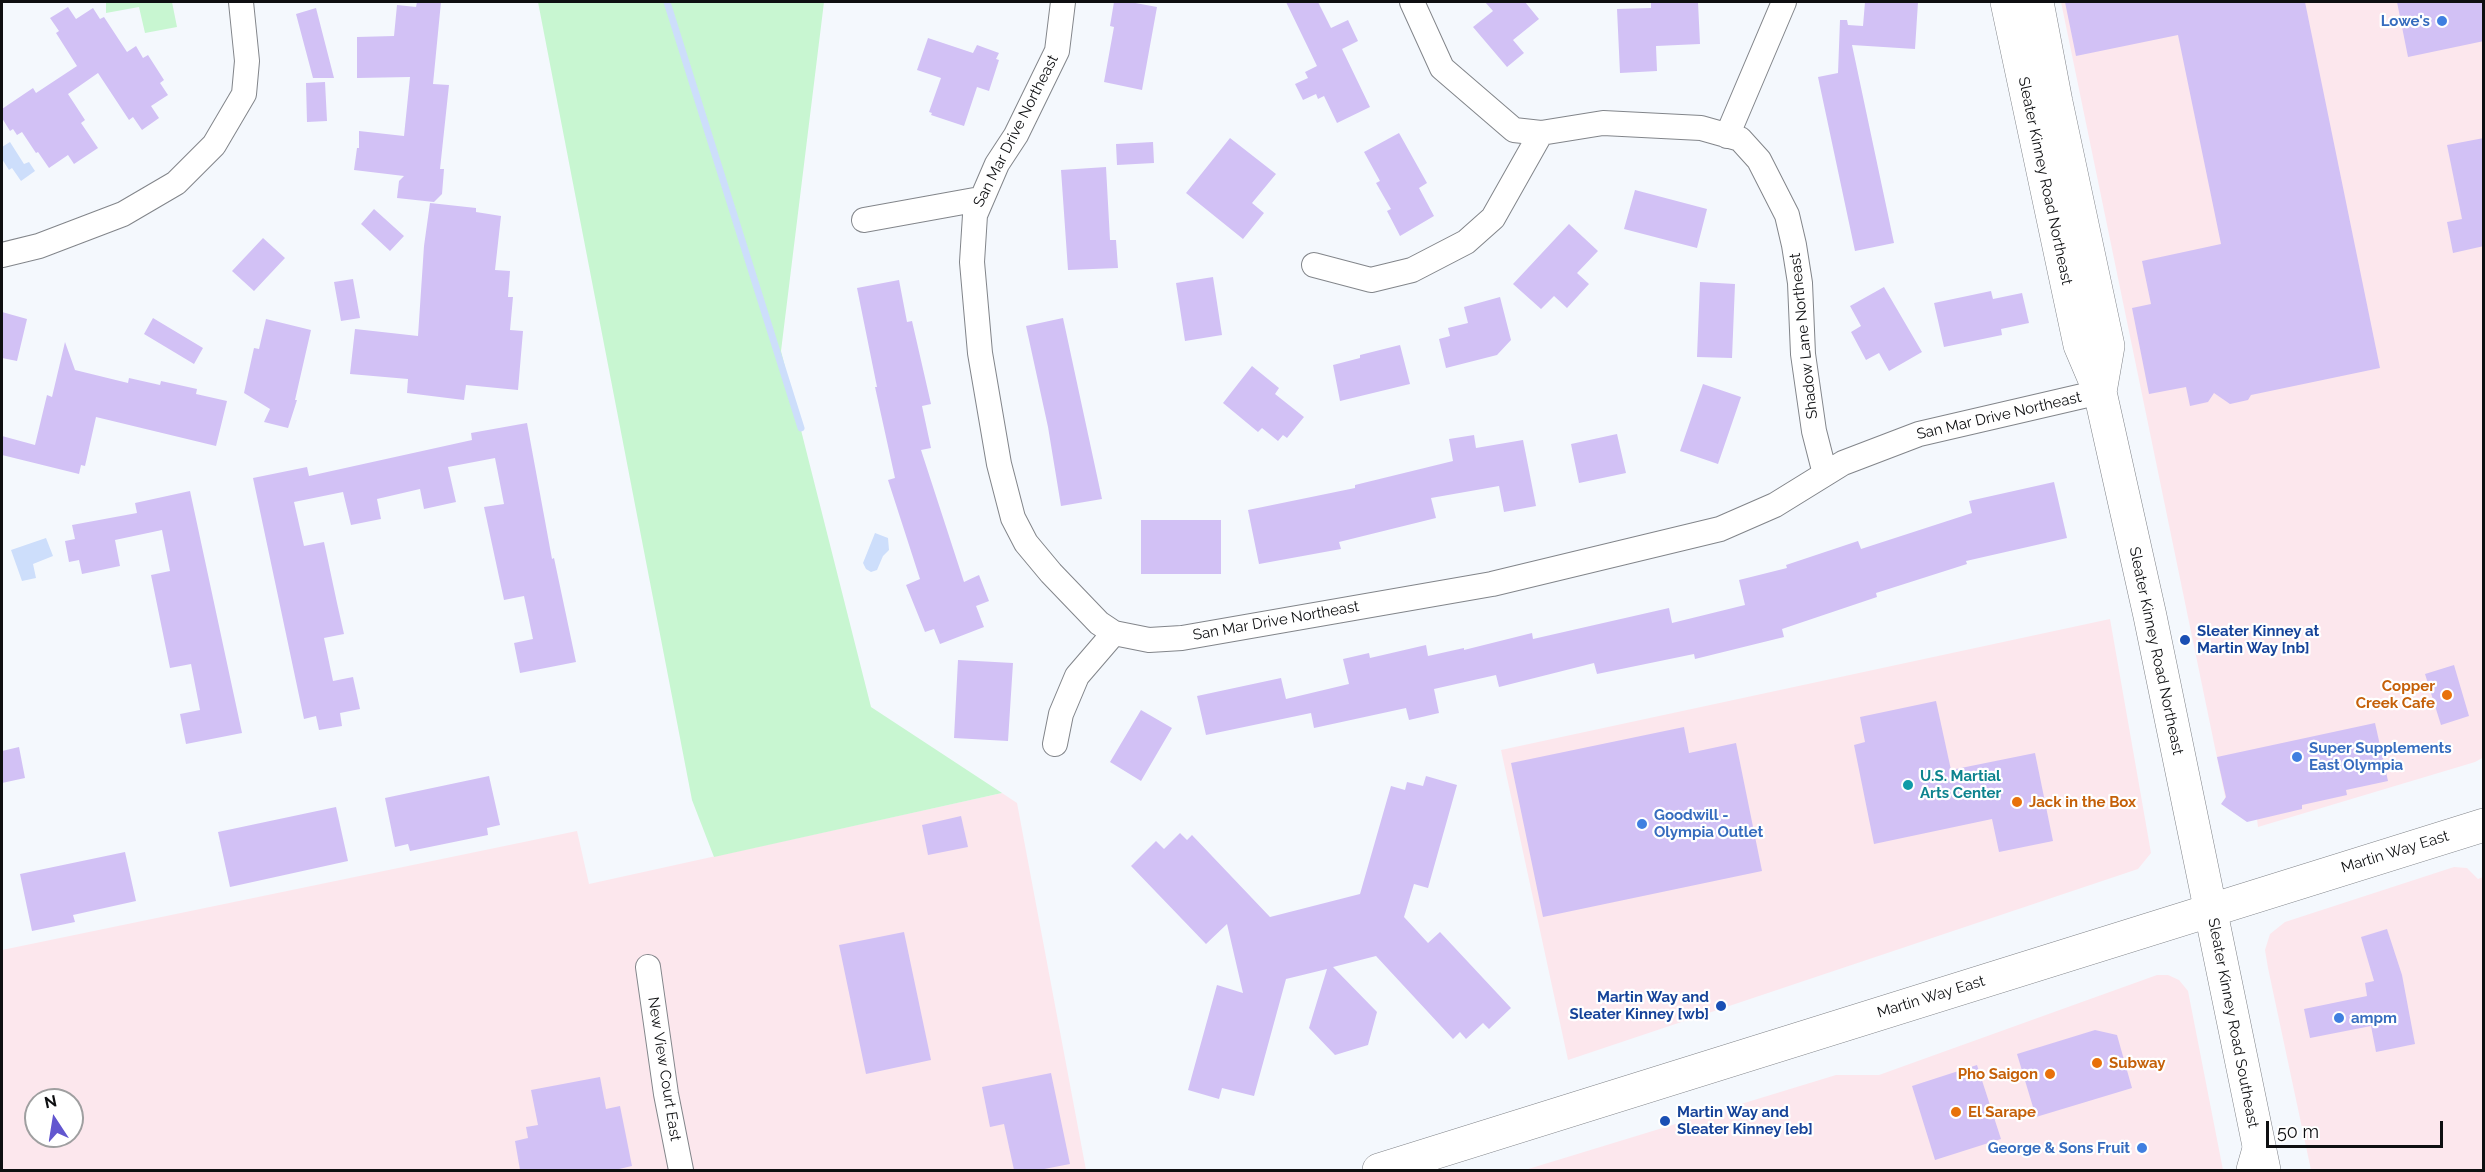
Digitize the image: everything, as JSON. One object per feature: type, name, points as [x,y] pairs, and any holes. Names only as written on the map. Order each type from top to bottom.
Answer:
[{"type":"main road","name":"Sleater Kinney Road Northeast","points":[[2007,2],[2080,345],[2100,393],[2154,634],[2211,910]]},
{"type":"main road","name":"Sleater Kinney Road Northeast","points":[[2037,2],[2108,346],[2100,393]]},
{"type":"main road","name":"Martin Way East","points":[[1379,1170],[2484,825]]},
{"type":"main road","name":"Sleater Kinney Road Southeast","points":[[2211,910],[2259,1163]]},
{"type":"street","points":[[2,255],[39,246],[123,214],[176,183],[213,145],[244,94],[247,62],[241,2]]},
{"type":"street","name":"San Mar Drive Northeast","points":[[1063,2],[1057,51],[1036,98],[997,164],[980,199],[975,215],[972,262],[980,353],[999,464],[1013,518],[1026,543],[1051,573],[1099,623],[1113,633],[1149,640],[1182,638],[1492,584],[1720,529],[1775,505],[1844,463],[1919,434],[2100,393]]},
{"type":"street","name":"Shadow Lane Northeast","points":[[1412,2],[1442,68],[1514,130],[1541,133],[1603,123],[1701,128],[1740,140],[1759,160],[1786,214],[1794,245],[1800,283],[1803,354],[1814,431],[1825,474]]},
{"type":"street","points":[[1727,136],[1784,2]]},
{"type":"street","points":[[1314,265],[1371,280],[1412,270],[1466,242],[1493,218],[1541,133]]},
{"type":"street","points":[[864,220],[980,199]]},
{"type":"street","points":[[1055,744],[1061,714],[1077,676],[1113,633]]},
{"type":"street","name":"New View Court East","points":[[648,967],[666,1094],[681,1170]]},
{"type":"shaded area","points":[[2061,2],[2483,2],[2484,757],[2475,762],[2258,827],[2257,819],[2227,806]]},
{"type":"shaded area","points":[[2110,619],[2151,853],[2138,869],[1568,1060],[1501,750]]},
{"type":"shaded area","points":[[1002,793],[1017,803],[1086,1170],[2,1170],[2,950],[577,831],[589,884]]},
{"type":"shaded area","points":[[2454,867],[2467,868],[2478,879],[2483,877],[2483,1170],[2311,1170],[2268,968],[2265,950],[2270,934],[2285,922]]},
{"type":"shaded area","points":[[2157,975],[2168,975],[2179,980],[2188,991],[2223,1170],[1525,1170],[1836,1075],[1879,1075]]},
{"type":"green space","points":[[106,2],[172,2],[177,27],[145,33],[139,7],[106,13]]},
{"type":"green space","points":[[538,2],[824,2],[781,351],[871,707],[1002,793],[714,857],[692,800]]},
{"type":"water","points":[[10,142],[24,164],[29,162],[35,171],[21,181],[12,168],[9,170],[2,159],[2,147]]},
{"type":"water","points":[[875,533],[888,538],[889,550],[883,556],[877,570],[871,572],[863,563]]},
{"type":"water","points":[[46,538],[53,556],[33,564],[36,578],[22,581],[11,550]]},
{"type":"building","points":[[417,2],[441,2],[433,84],[449,85],[440,169],[444,169],[442,194],[434,202],[397,198],[399,181],[404,176],[354,170],[357,148],[359,148],[359,131],[404,136],[410,77],[357,78],[357,37],[394,36],[397,5],[416,7]]},
{"type":"building","points":[[1114,2],[1130,2],[1157,7],[1142,90],[1104,82],[1114,27],[1110,26]]},
{"type":"building","points":[[1286,2],[1318,2],[1331,28],[1348,20],[1358,41],[1342,49],[1370,107],[1337,123],[1324,96],[1318,99],[1316,94],[1303,100],[1295,84],[1308,78],[1305,72],[1317,66]]},
{"type":"building","points":[[1485,2],[1525,2],[1539,19],[1513,40],[1524,53],[1507,67],[1473,27],[1493,11]]},
{"type":"building","points":[[1651,2],[1698,2],[1700,44],[1656,46],[1657,71],[1620,73],[1617,9],[1651,8]]},
{"type":"building","points":[[1865,2],[1918,2],[1915,49],[1852,45],[1894,243],[1855,251],[1818,77],[1838,73],[1840,20],[1847,20],[1848,25],[1863,26]]},
{"type":"building","points":[[2065,2],[2305,2],[2380,368],[2251,395],[2248,400],[2230,404],[2214,393],[2208,402],[2190,406],[2186,387],[2149,394],[2132,308],[2151,304],[2142,261],[2221,244],[2178,35],[2076,56]]},
{"type":"building","name":"Lowe's","points":[[2397,2],[2484,2],[2484,41],[2408,57]]},
{"type":"building","points":[[68,7],[76,19],[93,8],[100,19],[104,17],[127,52],[136,46],[143,58],[148,55],[164,80],[160,83],[168,95],[151,106],[159,118],[142,130],[133,117],[129,120],[98,73],[68,94],[85,120],[81,123],[98,148],[74,164],[68,155],[49,168],[22,132],[17,135],[13,129],[10,131],[2,118],[2,109],[33,88],[36,93],[77,66],[56,33],[59,31],[50,18]]},
{"type":"building","points":[[316,8],[334,78],[313,78],[296,14]]},
{"type":"building","points":[[928,38],[973,53],[977,45],[999,53],[989,91],[977,87],[964,126],[931,115],[932,113],[929,112],[941,78],[917,70]]},
{"type":"building","points":[[325,82],[327,121],[307,122],[306,83]]},
{"type":"building","points":[[1399,133],[1427,183],[1419,188],[1434,216],[1400,236],[1387,211],[1391,209],[1376,183],[1380,181],[1364,152]]},
{"type":"building","points":[[1230,138],[1276,174],[1252,203],[1264,213],[1243,239],[1186,193]]},
{"type":"building","points":[[2484,138],[2484,246],[2453,253],[2447,222],[2462,219],[2447,145]]},
{"type":"building","points":[[1153,142],[1154,163],[1117,165],[1116,144]]},
{"type":"building","points":[[1106,167],[1110,240],[1116,240],[1118,268],[1068,270],[1061,170]]},
{"type":"building","points":[[1635,190],[1707,209],[1697,248],[1624,229]]},
{"type":"building","points":[[430,203],[476,208],[476,212],[501,216],[495,270],[510,271],[508,297],[513,297],[510,330],[523,331],[518,390],[466,385],[464,400],[407,393],[408,379],[350,374],[355,329],[418,336],[424,246]]},
{"type":"building","points":[[374,209],[404,236],[390,251],[361,224]]},
{"type":"building","points":[[1569,224],[1598,251],[1577,273],[1589,284],[1567,308],[1554,296],[1541,309],[1513,284]]},
{"type":"building","points":[[263,238],[285,258],[254,291],[232,271]]},
{"type":"building","points":[[1213,277],[1222,335],[1185,341],[1176,283]]},
{"type":"building","points":[[353,279],[360,318],[341,321],[334,282]]},
{"type":"building","points":[[899,280],[907,322],[912,321],[931,404],[922,406],[931,448],[921,450],[964,582],[979,575],[989,601],[976,606],[984,627],[940,644],[934,629],[925,632],[906,585],[920,579],[888,480],[895,478],[857,288]]},
{"type":"building","points":[[1700,282],[1735,284],[1732,358],[1697,357]]},
{"type":"building","points":[[1884,287],[1922,352],[1889,371],[1879,353],[1866,360],[1851,332],[1861,326],[1850,306]]},
{"type":"building","points":[[1991,291],[1993,299],[2022,293],[2029,323],[2001,329],[2002,335],[1944,347],[1934,303]]},
{"type":"building","points":[[1500,297],[1511,340],[1497,355],[1446,368],[1439,339],[1450,336],[1448,328],[1468,323],[1464,307]]},
{"type":"building","points":[[2,312],[27,319],[17,361],[2,358]]},
{"type":"building","points":[[153,318],[203,348],[194,364],[144,334]]},
{"type":"building","points":[[1063,318],[1102,499],[1061,506],[1048,427],[1026,326]]},
{"type":"building","points":[[266,319],[311,330],[295,400],[297,400],[288,428],[264,422],[270,409],[244,393],[254,348],[259,349]]},
{"type":"building","points":[[65,342],[75,370],[128,383],[129,378],[160,385],[161,381],[197,389],[196,394],[227,401],[216,446],[96,417],[85,466],[81,465],[79,474],[2,455],[2,436],[35,445],[47,395],[52,397]]},
{"type":"building","points":[[1400,345],[1410,384],[1340,401],[1333,365],[1360,358],[1360,355]]},
{"type":"building","points":[[1252,366],[1279,388],[1275,394],[1304,417],[1287,438],[1283,435],[1278,441],[1262,428],[1258,432],[1223,403]]},
{"type":"building","points":[[1703,384],[1741,397],[1718,464],[1680,451]]},
{"type":"building","points":[[527,423],[552,559],[554,558],[576,662],[520,673],[514,643],[533,639],[524,596],[504,600],[484,507],[504,504],[495,458],[448,467],[456,502],[424,509],[420,489],[377,499],[381,519],[351,525],[343,492],[294,502],[304,546],[324,542],[344,634],[324,638],[333,681],[353,677],[360,709],[340,713],[342,726],[319,730],[316,716],[304,719],[253,478],[307,467],[309,476],[472,440],[471,433]]},
{"type":"building","points":[[1617,434],[1626,473],[1579,483],[1571,444]]},
{"type":"building","points":[[1474,435],[1476,448],[1523,440],[1536,506],[1504,512],[1499,486],[1431,498],[1436,518],[1339,542],[1341,549],[1259,564],[1248,510],[1355,488],[1355,485],[1453,461],[1449,439]]},
{"type":"building","points":[[2054,482],[2067,538],[1966,561],[1967,564],[1876,593],[1877,597],[1782,629],[1784,637],[1695,659],[1694,654],[1597,674],[1594,663],[1499,687],[1496,675],[1434,689],[1439,713],[1409,720],[1406,708],[1314,728],[1311,713],[1206,735],[1197,696],[1281,678],[1286,699],[1349,684],[1343,659],[1369,653],[1370,658],[1426,645],[1428,656],[1464,648],[1464,650],[1532,633],[1533,639],[1669,608],[1672,623],[1745,605],[1739,580],[1787,568],[1786,565],[1858,541],[1861,549],[1972,513],[1969,501]]},
{"type":"building","points":[[190,491],[242,733],[186,744],[180,714],[200,710],[191,664],[170,668],[151,575],[170,571],[162,530],[115,540],[120,566],[82,574],[79,560],[69,562],[65,541],[75,539],[72,525],[137,513],[135,503]]},
{"type":"building","points":[[1141,520],[1221,520],[1221,574],[1141,574]]},
{"type":"building","points":[[958,660],[1013,663],[1008,741],[954,738]]},
{"type":"building","name":"Copper Creek Cafe","points":[[2454,665],[2469,716],[2441,725],[2425,674]]},
{"type":"building","name":"U.S. Martial Arts Center","points":[[1936,701],[1951,770],[2035,753],[2053,841],[1999,852],[1992,819],[1874,844],[1854,745],[1865,742],[1860,717]]},
{"type":"building","points":[[1141,710],[1172,728],[1141,781],[1110,762]]},
{"type":"building","points":[[2375,723],[2388,781],[2346,790],[2347,795],[2302,805],[2302,809],[2247,822],[2221,804],[2226,797],[2217,757]]},
{"type":"building","points":[[1684,727],[1689,753],[1736,743],[1762,871],[1543,917],[1511,763]]},
{"type":"building","points":[[19,747],[25,778],[2,783],[2,751]]},
{"type":"building","points":[[489,776],[500,825],[487,828],[488,835],[410,851],[408,844],[395,847],[385,798]]},
{"type":"building","points":[[1426,776],[1457,785],[1428,888],[1414,884],[1404,917],[1428,943],[1440,932],[1511,1008],[1489,1029],[1483,1023],[1466,1039],[1460,1032],[1453,1039],[1376,956],[1333,967],[1377,1012],[1368,1045],[1335,1055],[1309,1028],[1327,969],[1286,979],[1254,1096],[1222,1088],[1219,1099],[1188,1090],[1217,985],[1243,993],[1227,924],[1206,944],[1131,866],[1156,841],[1164,849],[1180,833],[1187,840],[1192,835],[1270,917],[1360,894],[1391,786],[1405,790],[1407,782],[1423,786]]},
{"type":"building","points":[[336,807],[348,861],[230,887],[218,832]]},
{"type":"building","points":[[961,816],[968,847],[928,855],[922,825]]},
{"type":"building","points":[[125,852],[136,901],[73,915],[75,922],[32,931],[20,874]]},
{"type":"building","points":[[2387,929],[2402,975],[2415,1044],[2376,1052],[2371,1026],[2310,1038],[2304,1009],[2367,996],[2365,983],[2374,981],[2361,937]]},
{"type":"building","points":[[904,932],[931,1060],[866,1074],[839,945]]},
{"type":"building","points":[[2095,1030],[2117,1035],[2132,1088],[2036,1117],[2017,1054]]},
{"type":"building","name":"El Sarape","points":[[1977,1065],[2001,1139],[1935,1160],[1912,1086]]},
{"type":"building","points":[[1051,1073],[1070,1164],[1039,1170],[1014,1170],[1004,1124],[990,1127],[982,1087]]},
{"type":"building","points":[[600,1077],[606,1109],[620,1106],[632,1166],[619,1170],[520,1170],[515,1141],[528,1138],[526,1127],[538,1125],[531,1090]]},
{"type":"waterway","points":[[667,2],[801,428]]},
{"type":"place","name":"Lowe's","points":[[2442,21]]},
{"type":"place","name":"Sleater Kinney at Martin Way [nb]","points":[[2185,640]]},
{"type":"place","name":"Copper Creek Cafe","points":[[2447,695]]},
{"type":"place","name":"Super Supplements East Olympia","points":[[2297,757]]},
{"type":"place","name":"U.S. Martial Arts Center","points":[[1908,785]]},
{"type":"place","name":"Jack in the Box","points":[[2017,802]]},
{"type":"place","name":"Goodwill - Olympia Outlet","points":[[1642,824]]},
{"type":"place","name":"Martin Way and Sleater Kinney [wb]","points":[[1721,1006]]},
{"type":"place","name":"ampm","points":[[2339,1018]]},
{"type":"place","name":"Subway","points":[[2097,1063]]},
{"type":"place","name":"Pho Saigon","points":[[2050,1074]]},
{"type":"place","name":"El Sarape","points":[[1956,1112]]},
{"type":"place","name":"Martin Way and Sleater Kinney [eb]","points":[[1665,1121]]},
{"type":"place","name":"George & Sons Fruit","points":[[2142,1148]]}]
